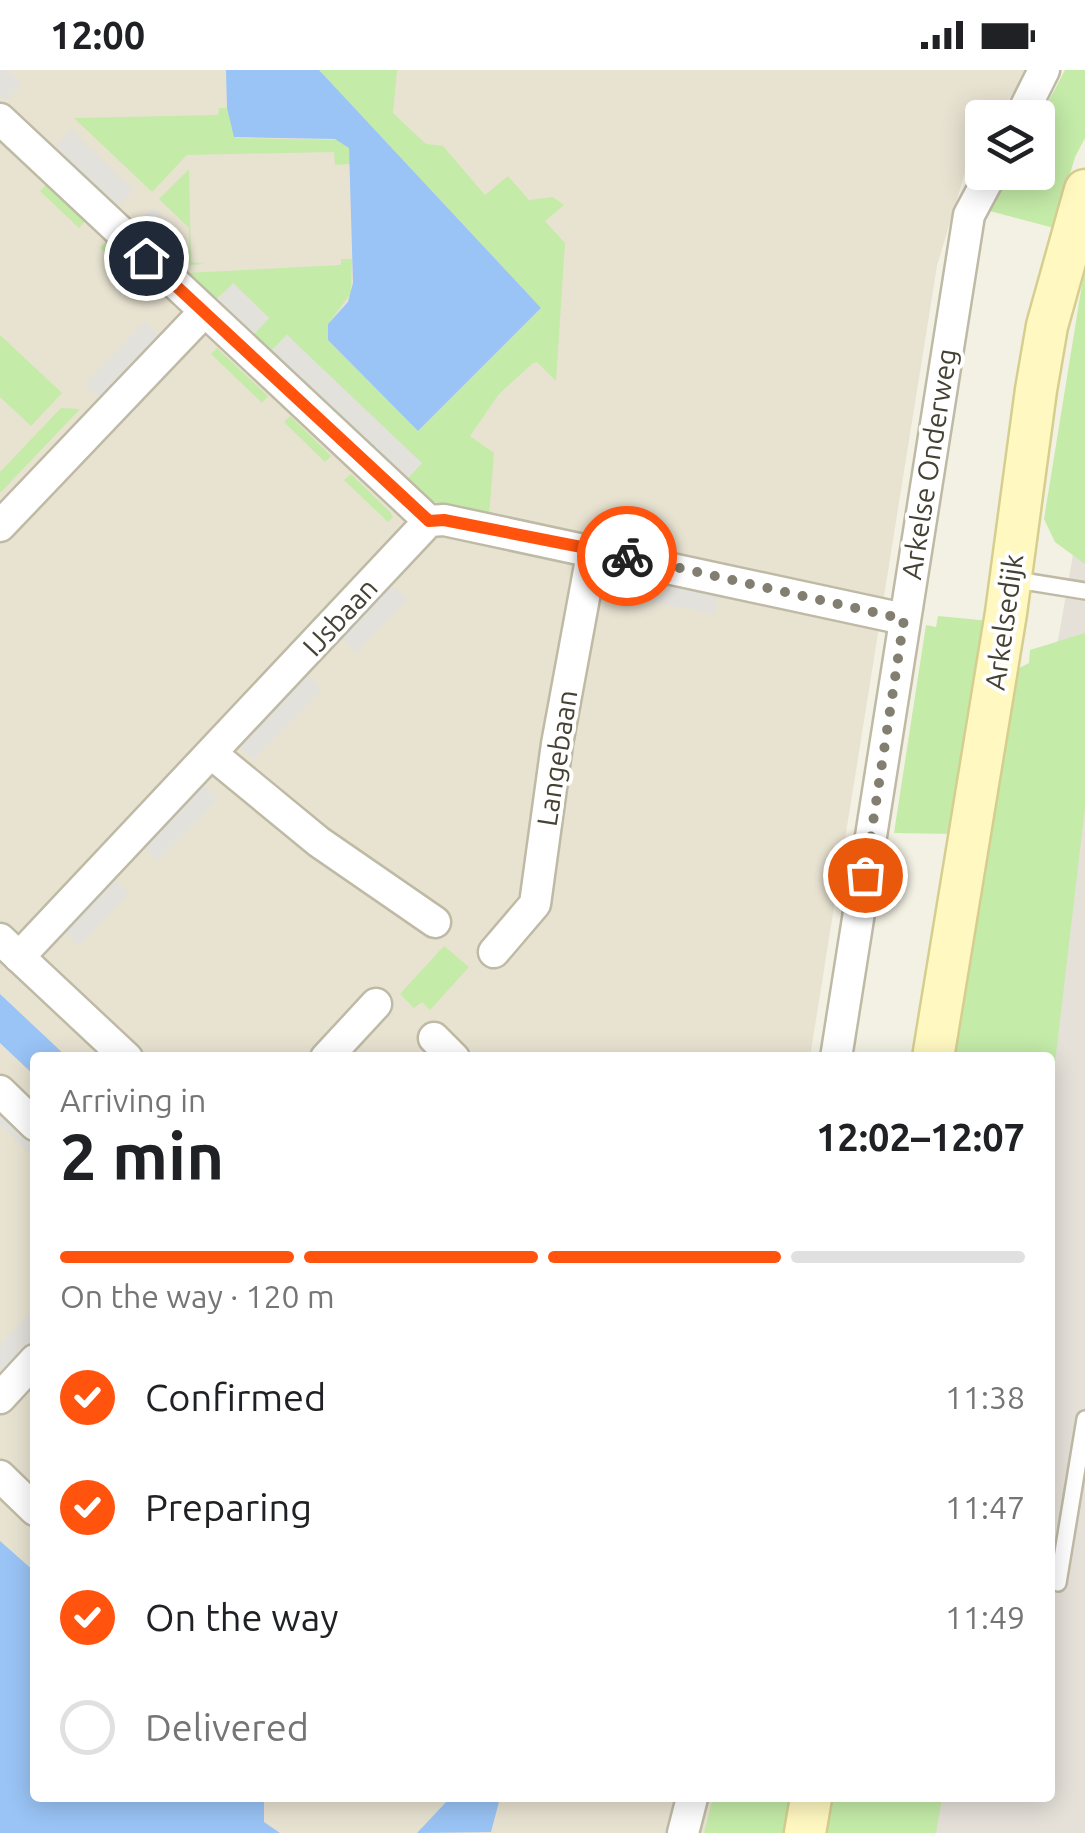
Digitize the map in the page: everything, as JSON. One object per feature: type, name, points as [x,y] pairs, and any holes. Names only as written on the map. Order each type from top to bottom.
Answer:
[{"type":"main road","name":"Arkelsedijk","points":[[934,1052],[1048,326],[1085,190]]},
{"type":"main road","points":[[804,1833],[810,1802]]},
{"type":"street","points":[[1029,100],[1044,70]]},
{"type":"street","points":[[0,118],[429,521],[444,520],[593,549],[904,619]]},
{"type":"street","name":"Arkelse Onderweg","points":[[837,1052],[970,216],[983,190]]},
{"type":"street","points":[[0,526],[204,312]]},
{"type":"street","name":"IJsbaan","points":[[120,1052],[9,948],[212,754],[429,521]]},
{"type":"street","name":"Langebaan","points":[[494,952],[535,904],[557,744],[593,549]]},
{"type":"street","points":[[212,754],[319,842],[435,922]]},
{"type":"street","points":[[332,1052],[376,1004]]},
{"type":"street","points":[[0,1090],[30,1120]]},
{"type":"street","points":[[0,1398],[30,1365]]},
{"type":"street","points":[[0,1476],[30,1505]]},
{"type":"street","points":[[683,1833],[691,1802]]},
{"type":"lane","points":[[1011,579],[1085,590]]},
{"type":"lane","points":[[1058,1584],[1085,1419]]},
{"type":"shaded area","points":[[0,70],[1027,70],[1008,100],[965,100],[965,172],[937,266],[811,1052],[30,1052],[30,1802],[771,1802],[775,1833],[0,1833]]},
{"type":"shaded area","points":[[0,70],[8,70],[22,84],[6,101],[0,96]]},
{"type":"shaded area","points":[[71,129],[134,190],[117,208],[54,147]]},
{"type":"shaded area","points":[[153,207],[180,233],[163,251],[135,225]]},
{"type":"shaded area","points":[[233,283],[269,318],[252,336],[216,302]]},
{"type":"shaded area","points":[[145,321],[163,339],[104,402],[85,384]]},
{"type":"shaded area","points":[[287,335],[422,463],[405,481],[270,352]]},
{"type":"shaded area","points":[[1085,486],[1085,1833],[850,1833],[856,1802],[1055,1802],[1055,1052],[986,1052]]},
{"type":"shaded area","points":[[622,573],[719,593],[715,614],[618,596]]},
{"type":"shaded area","points":[[391,584],[408,599],[356,653],[341,638]]},
{"type":"shaded area","points":[[307,673],[322,689],[254,760],[238,745]]},
{"type":"shaded area","points":[[202,783],[218,799],[158,861],[143,846]]},
{"type":"shaded area","points":[[113,877],[129,893],[79,946],[62,930]]},
{"type":"shaded area","points":[[0,1111],[30,1140],[30,1153],[0,1125]]},
{"type":"shaded area","points":[[30,1313],[30,1349],[0,1382],[0,1345]]},
{"type":"green space","points":[[319,70],[397,70],[393,113],[426,144],[443,146],[485,195],[508,176],[529,200],[553,197],[564,205],[545,221],[565,243],[556,381],[537,362],[532,364],[499,394],[470,436],[494,453],[489,516],[432,501],[405,481],[421,464],[287,335],[270,352],[252,336],[269,318],[233,284],[215,300],[186,273],[341,265],[341,259],[352,259],[351,293],[328,324],[328,340],[418,431],[541,308]]},
{"type":"green space","points":[[1065,70],[1085,70],[1085,138],[1075,157],[1054,228],[990,211],[1000,190],[1055,190],[1055,100],[1049,100]]},
{"type":"green space","points":[[219,108],[227,108],[236,138],[340,140],[349,148],[350,164],[335,165],[334,152],[187,155],[152,192],[74,118],[218,115]]},
{"type":"green space","points":[[189,169],[191,262],[205,264],[189,265],[189,228],[159,199]]},
{"type":"green space","points":[[46,185],[85,221],[79,228],[40,191]]},
{"type":"green space","points":[[106,241],[159,292],[153,298],[100,248]]},
{"type":"green space","points":[[1085,266],[1085,564],[1055,542],[1044,519]]},
{"type":"green space","points":[[0,335],[62,393],[31,426],[0,397]]},
{"type":"green space","points":[[217,348],[268,396],[262,403],[211,354]]},
{"type":"green space","points":[[61,408],[80,409],[0,493],[0,472]]},
{"type":"green space","points":[[290,416],[331,456],[325,462],[284,422]]},
{"type":"green space","points":[[351,474],[390,512],[393,517],[388,522],[344,480]]},
{"type":"green space","points":[[938,616],[991,621],[954,834],[894,833],[926,625],[936,627]]},
{"type":"green space","points":[[1085,633],[1085,807],[1055,1063],[1055,1052],[955,1052],[1017,669],[1029,663],[1030,650]]},
{"type":"green space","points":[[444,946],[469,967],[430,1010],[422,1002],[414,1008],[400,994]]},
{"type":"green space","points":[[712,1802],[797,1802],[791,1833],[704,1833]]},
{"type":"green space","points":[[831,1802],[941,1802],[936,1833],[826,1833]]},
{"type":"water","points":[[226,70],[319,70],[541,308],[418,431],[328,340],[328,324],[348,302],[353,283],[349,148],[335,139],[234,137],[227,108]]},
{"type":"water","points":[[0,994],[62,1052],[30,1052],[30,1071],[0,1043]]},
{"type":"water","points":[[0,1541],[30,1568],[30,1802],[264,1802],[264,1822],[280,1833],[0,1833]]},
{"type":"water","points":[[446,1802],[499,1802],[491,1832],[417,1833]]},
{"type":"way so far","points":[[627,556],[904,619],[865,875]]},
{"type":"route","points":[[146,258],[406,504],[429,521],[444,520],[627,556]]}]
